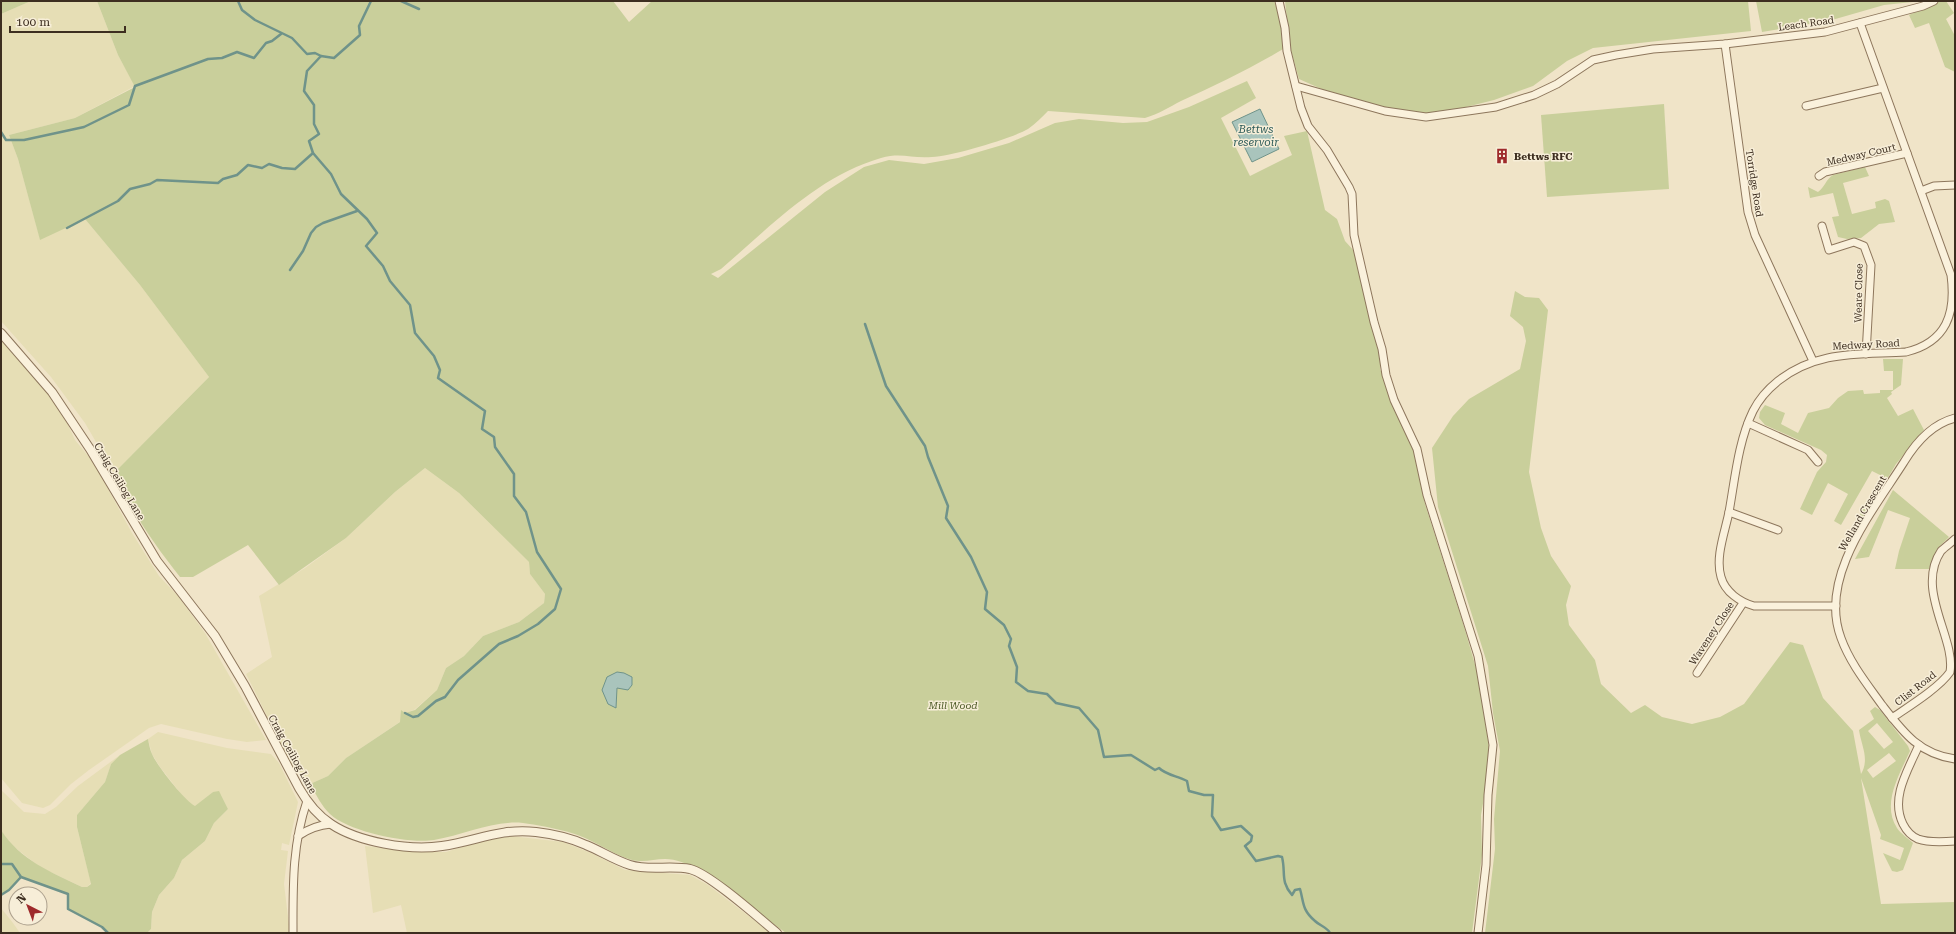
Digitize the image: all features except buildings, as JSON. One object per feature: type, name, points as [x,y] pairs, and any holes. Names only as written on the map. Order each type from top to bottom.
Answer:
[{"type":"street","points":[[1279,1],[1301,108],[1308,126],[1327,150],[1352,194],[1354,235],[1374,322],[1382,349],[1386,375],[1394,400],[1417,450],[1427,495],[1478,656],[1493,746],[1488,795],[1486,865],[1478,933]]},
{"type":"street","name":"Leach Road","points":[[1296,86],[1385,111],[1426,117],[1496,107],[1534,95],[1557,84],[1593,60],[1653,49],[1725,44],[1825,32],[1923,6],[1934,1]]},
{"type":"street","name":"Medway Road","points":[[1743,603],[1726,587],[1719,570],[1721,548],[1739,457],[1753,410],[1769,389],[1787,375],[1813,361],[1839,355],[1906,352],[1918,349],[1928,344],[1941,332],[1950,314],[1953,293],[1951,275],[1860,23]]},
{"type":"street","name":"Torridge Road","points":[[1725,44],[1748,212],[1755,235],[1813,361]]},
{"type":"street","points":[[1806,106],[1883,88]]},
{"type":"street","name":"Medway Court","points":[[1819,176],[1825,172],[1907,153]]},
{"type":"street","points":[[1921,191],[1934,186],[1955,185]]},
{"type":"street","name":"Weare Close","points":[[1822,226],[1829,250],[1854,242],[1864,246],[1871,265],[1866,354]]},
{"type":"street","name":"Craig Ceiliog Lane","points":[[1,333],[52,392],[90,449],[157,560],[215,636],[307,801],[331,824],[352,835],[368,840],[413,846],[440,846],[488,834],[516,830],[554,835],[586,845],[631,866],[692,870],[721,888],[777,933]]},
{"type":"street","name":"Welland Crescent","points":[[1955,418],[1928,432],[1912,448],[1853,544],[1841,573],[1837,589],[1836,606],[1840,636],[1855,668],[1900,729],[1919,745],[1941,757],[1955,759]]},
{"type":"street","points":[[1748,423],[1808,450],[1818,462]]},
{"type":"street","points":[[1728,512],[1778,530]]},
{"type":"street","name":"Clist Road","points":[[1892,718],[1949,674],[1952,667],[1954,645],[1934,583],[1936,565],[1941,551],[1955,539]]},
{"type":"street","points":[[1743,603],[1754,606],[1836,606]]},
{"type":"street","name":"Waveney Close","points":[[1697,673],[1743,603]]},
{"type":"street","points":[[1919,745],[1899,796],[1898,814],[1905,829],[1918,839],[1932,841],[1955,841]]},
{"type":"street","points":[[294,933],[294,851],[299,825],[307,801]]},
{"type":"street","points":[[298,836],[307,830],[320,825],[331,824]]},
{"type":"shaded area","points":[[31,1],[97,1],[118,55],[135,86],[75,118],[9,135],[18,159],[40,239],[85,219],[140,285],[209,377],[114,473],[85,423],[51,377],[1,321],[1,14]]},
{"type":"shaded area","points":[[1,337],[45,389],[64,416],[75,440],[94,463],[132,533],[159,576],[178,596],[205,633],[266,740],[247,742],[227,739],[161,724],[149,728],[89,770],[71,784],[50,805],[43,808],[22,803],[1,778]]},
{"type":"shaded area","points":[[425,468],[459,493],[529,562],[530,574],[545,594],[544,603],[519,622],[483,636],[464,656],[446,668],[437,690],[414,710],[405,713],[401,721],[346,758],[328,776],[310,784],[292,766],[246,674],[272,657],[259,596],[305,568],[346,538],[395,492]]},
{"type":"shaded area","points":[[158,732],[227,748],[271,754],[279,763],[298,802],[289,845],[282,843],[281,850],[288,851],[284,884],[290,933],[147,933],[151,929],[152,912],[159,895],[174,878],[182,860],[205,841],[214,823],[228,809],[221,795],[213,792],[195,807],[188,803],[160,767],[152,754],[148,739]]},
{"type":"shaded area","points":[[120,755],[111,764],[105,782],[77,815],[77,827],[91,883],[87,887],[82,887],[40,867],[8,842],[1,830],[1,790],[24,812],[45,814],[56,807],[78,786]]},
{"type":"shaded area","points":[[511,836],[563,842],[591,853],[625,870],[690,875],[708,885],[771,933],[407,933],[401,905],[373,913],[365,846],[425,852],[446,852],[481,841]]},
{"type":"shaded area","points":[[1,908],[8,917],[8,926],[15,926],[20,933],[1,933]]},
{"type":"green space","points":[[1,1],[31,1],[1,14]]},
{"type":"green space","name":"Mill Wood","points":[[97,1],[613,1],[629,22],[652,1],[1274,1],[1281,20],[1285,48],[1208,89],[1145,118],[1048,111],[1028,129],[981,146],[953,154],[932,157],[888,156],[858,166],[836,177],[796,204],[721,269],[711,274],[718,278],[825,192],[864,167],[889,160],[924,164],[958,158],[1009,143],[1055,123],[1079,119],[1123,123],[1147,122],[1189,107],[1247,81],[1256,98],[1221,118],[1250,176],[1292,155],[1284,136],[1307,131],[1325,210],[1337,219],[1345,241],[1355,252],[1381,361],[1380,369],[1414,449],[1425,504],[1478,675],[1489,747],[1487,780],[1481,815],[1482,855],[1472,933],[786,933],[697,868],[669,859],[649,861],[632,860],[579,835],[530,824],[512,823],[490,826],[434,840],[410,840],[365,831],[351,826],[330,814],[324,808],[310,784],[328,776],[346,758],[400,722],[401,710],[405,713],[415,710],[437,690],[446,668],[464,656],[483,636],[519,622],[544,603],[545,594],[530,574],[529,562],[459,493],[425,468],[395,492],[346,538],[279,585],[248,545],[193,577],[180,577],[170,565],[135,514],[114,473],[209,377],[140,285],[85,219],[40,240],[18,159],[9,135],[75,118],[135,87],[118,55]]},
{"type":"green space","points":[[1285,1],[1748,1],[1751,31],[1593,48],[1567,61],[1533,86],[1494,100],[1426,117],[1344,99],[1299,79],[1290,47]]},
{"type":"green space","points":[[1756,1],[1922,1],[1884,5],[1832,20],[1762,32]]},
{"type":"green space","points":[[1940,1],[1946,1],[1954,13],[1946,19],[1955,36],[1955,72],[1945,67],[1929,23],[1915,28],[1909,15]]},
{"type":"green space","points":[[1664,104],[1669,189],[1547,197],[1541,115]]},
{"type":"green space","points":[[1865,167],[1869,176],[1843,183],[1852,214],[1876,208],[1875,202],[1885,199],[1889,201],[1895,222],[1879,224],[1861,238],[1847,239],[1838,237],[1832,217],[1839,216],[1833,193],[1810,198],[1808,187],[1818,192],[1833,175]]},
{"type":"green space","points":[[1515,291],[1525,297],[1539,298],[1548,310],[1529,472],[1541,528],[1551,556],[1571,586],[1566,605],[1569,625],[1595,660],[1601,684],[1631,713],[1645,705],[1662,717],[1692,724],[1720,717],[1744,704],[1790,642],[1803,645],[1823,698],[1853,731],[1861,774],[1864,768],[1865,757],[1859,730],[1874,719],[1870,711],[1875,707],[1880,710],[1908,746],[1910,751],[1897,779],[1891,799],[1891,809],[1897,828],[1913,843],[1903,870],[1897,872],[1892,871],[1883,853],[1900,860],[1904,848],[1880,839],[1881,835],[1861,778],[1881,904],[1955,902],[1955,933],[1485,933],[1495,849],[1494,819],[1500,751],[1493,713],[1488,666],[1438,507],[1432,448],[1453,416],[1469,399],[1520,369],[1526,341],[1523,327],[1510,316]],"holes":[[[1877,723],[1893,742],[1884,749],[1868,731]],[[1889,753],[1896,761],[1873,778],[1867,770]]]},
{"type":"green space","points":[[1883,359],[1903,359],[1901,385],[1891,392],[1892,394],[1887,398],[1898,416],[1913,409],[1924,430],[1896,464],[1854,535],[1849,533],[1882,476],[1872,471],[1841,525],[1834,521],[1848,494],[1828,483],[1812,515],[1800,509],[1817,472],[1826,462],[1827,455],[1821,450],[1765,425],[1759,418],[1760,412],[1765,405],[1785,413],[1781,424],[1798,433],[1808,413],[1829,408],[1838,398],[1848,391],[1863,390],[1864,394],[1880,393],[1880,390],[1893,390],[1893,371],[1884,371]]},
{"type":"green space","points":[[1893,490],[1949,537],[1937,549],[1929,569],[1895,569],[1899,551],[1910,518],[1888,510],[1869,557],[1855,559]]},
{"type":"green space","points":[[148,739],[151,752],[159,766],[178,791],[190,803],[195,806],[213,792],[219,791],[228,809],[214,823],[205,841],[182,860],[174,878],[159,895],[152,912],[151,929],[147,933],[108,933],[102,927],[68,909],[68,894],[22,877],[13,886],[8,886],[8,891],[1,895],[1,830],[17,849],[37,864],[82,887],[87,887],[91,884],[77,827],[77,815],[105,782],[111,764],[120,755]]},
{"type":"water","name":"Bettws reservoir","points":[[1260,109],[1279,149],[1252,162],[1232,122]]},
{"type":"water","points":[[617,672],[624,673],[632,677],[632,685],[628,690],[617,688],[616,708],[608,704],[602,690],[607,677]]},
{"type":"waterway","points":[[238,1],[242,10],[255,20],[292,38],[307,54],[315,53],[321,56]]},
{"type":"waterway","points":[[371,1],[359,26],[360,35],[334,58],[321,56],[307,71],[304,91],[314,105],[314,124],[319,134],[309,141],[313,153],[331,174],[341,194],[367,219],[377,233],[366,246],[383,266],[390,281],[410,305],[415,333],[434,356],[440,370],[438,378],[485,411],[482,429],[494,437],[495,447],[514,474],[514,496],[526,512],[537,552],[561,589],[555,609],[538,624],[518,636],[499,644],[458,680],[445,697],[436,701],[418,716],[413,717],[405,713]]},
{"type":"waterway","points":[[401,1],[419,9]]},
{"type":"waterway","points":[[1,132],[6,140],[24,140],[84,127],[129,105],[135,86],[208,59],[222,58],[237,52],[254,58],[266,43],[272,41],[281,34]]},
{"type":"waterway","points":[[67,228],[118,201],[130,189],[150,184],[157,180],[218,183],[223,179],[237,175],[248,165],[262,168],[269,164],[282,168],[295,169],[313,153]]},
{"type":"waterway","points":[[290,270],[303,251],[311,233],[316,227],[357,211]]},
{"type":"waterway","points":[[865,324],[886,386],[925,446],[948,506],[946,518],[971,557],[987,592],[985,609],[1004,625],[1011,639],[1009,646],[1017,667],[1016,682],[1028,691],[1047,694],[1056,703],[1079,708],[1098,730],[1104,757],[1131,755],[1155,770],[1159,768],[1187,781],[1189,791],[1204,795],[1213,795],[1212,816],[1221,830],[1241,826],[1252,836],[1251,841],[1245,846],[1256,861],[1278,856],[1282,857],[1285,881],[1288,890],[1292,895],[1295,890],[1300,889],[1304,906],[1308,913],[1315,921],[1327,929],[1330,933]]},
{"type":"waterway","points":[[1,864],[12,864],[21,877],[68,894],[68,909],[102,927],[108,933]]},
{"type":"waterway","points":[[1,895],[9,890],[21,877]]},
{"type":"place","name":"Bettws RFC","points":[[1502,156]]}]
